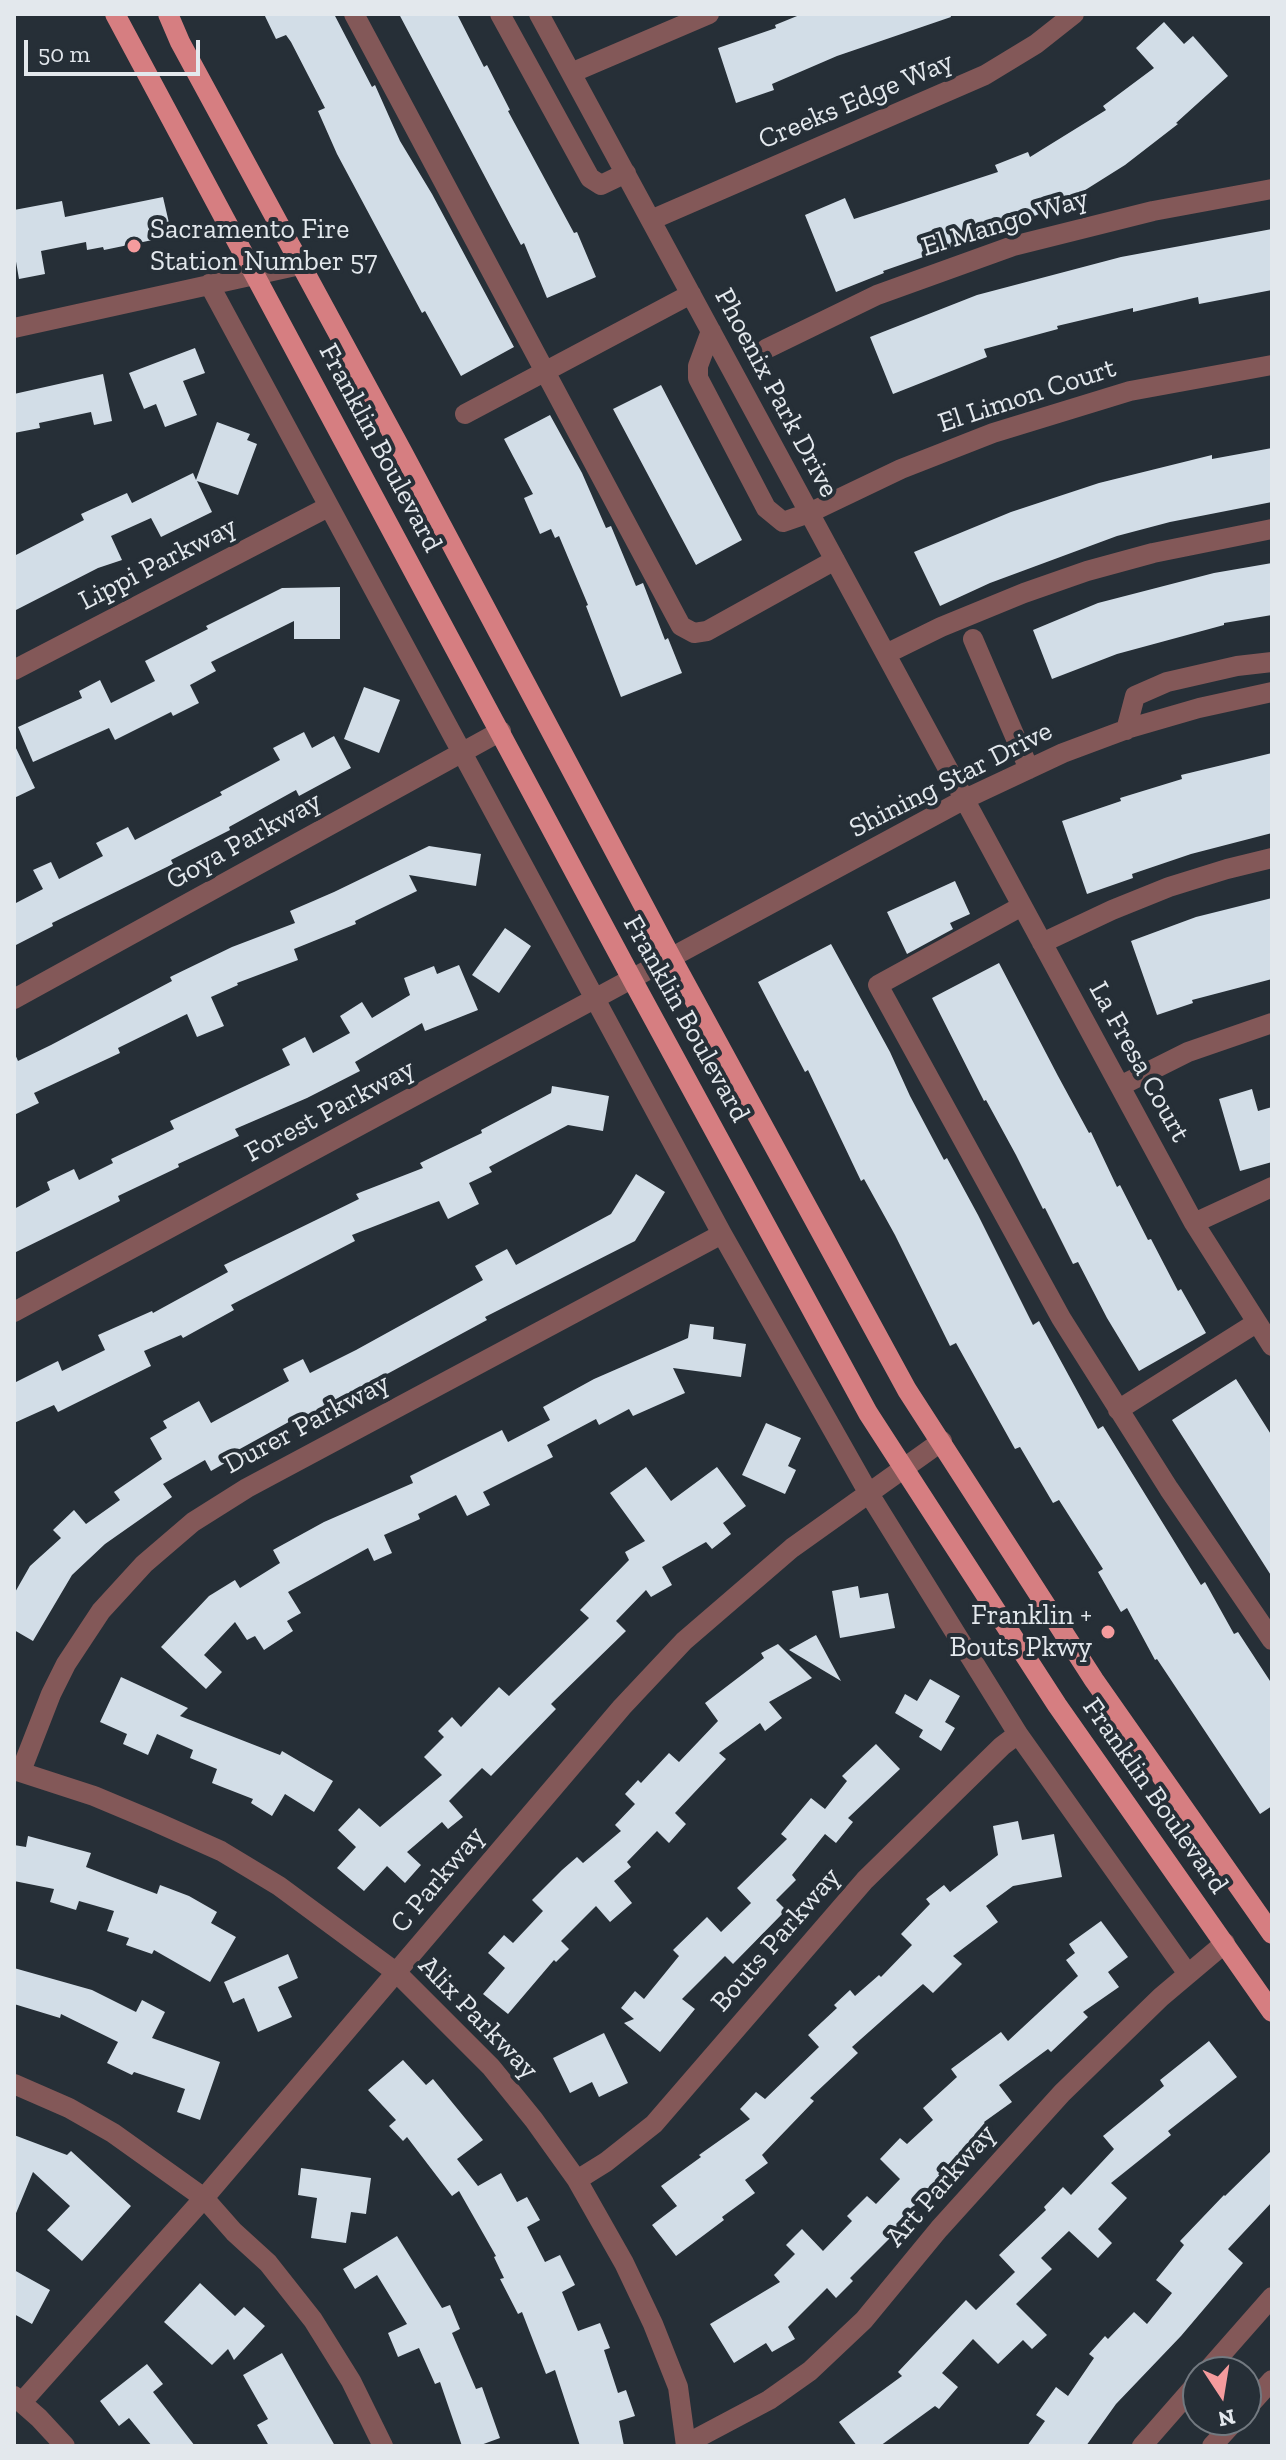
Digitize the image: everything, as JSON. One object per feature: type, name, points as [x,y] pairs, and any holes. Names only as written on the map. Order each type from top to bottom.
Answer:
[{"type":"main road","name":"Franklin Boulevard","points":[[115,14],[868,1413],[1057,1705],[1272,2012]]},
{"type":"main road","name":"Franklin Boulevard","points":[[168,14],[672,959],[907,1390],[1094,1680],[1272,1934]]},
{"type":"street","points":[[354,14],[681,626],[694,633],[707,631],[835,560]]},
{"type":"street","points":[[500,14],[590,178],[601,185],[626,173]]},
{"type":"street","name":"Phoenix Park Drive","points":[[539,14],[965,799]]},
{"type":"street","points":[[571,73],[709,14]]},
{"type":"street","name":"Creeks Edge Way","points":[[651,220],[985,75],[1036,44],[1074,14]]},
{"type":"street","name":"El Mango Way","points":[[766,349],[877,295],[1013,246],[1153,211],[1272,189]]},
{"type":"street","points":[[14,328],[300,265]]},
{"type":"street","points":[[209,284],[460,754],[722,1234],[868,1492],[1018,1734],[1188,1974]]},
{"type":"street","points":[[465,414],[691,294]]},
{"type":"street","points":[[711,331],[698,366],[698,378],[766,508],[783,522],[809,513]]},
{"type":"street","name":"El Limon Court","points":[[809,513],[901,469],[993,433],[1130,391],[1272,365]]},
{"type":"street","name":"Lippi Parkway","points":[[14,670],[328,507]]},
{"type":"street","points":[[886,654],[941,627],[1087,571],[1153,553],[1272,529]]},
{"type":"street","points":[[973,639],[1029,769]]},
{"type":"street","points":[[1126,730],[1135,696],[1167,682],[1237,666],[1272,662]]},
{"type":"street","name":"Shining Star Drive","points":[[672,959],[965,799],[1029,769],[1126,730],[1199,708],[1272,692]]},
{"type":"street","name":"Goya Parkway","points":[[14,999],[501,731]]},
{"type":"street","name":"La Fresa Court","points":[[965,799],[1194,1223],[1272,1346]]},
{"type":"street","points":[[1042,943],[1169,887],[1272,858]]},
{"type":"street","points":[[1022,906],[878,985],[1061,1318],[1118,1410],[1272,1640]]},
{"type":"street","name":"Forest Parkway","points":[[14,1312],[672,959]]},
{"type":"street","points":[[1120,1086],[1188,1052],[1272,1023]]},
{"type":"street","points":[[1194,1223],[1272,1187]]},
{"type":"street","name":"Durer Parkway","points":[[17,1770],[66,1664],[101,1611],[144,1564],[193,1522],[247,1488],[722,1234]]},
{"type":"street","points":[[1118,1410],[1256,1323]]},
{"type":"street","name":"C Parkway","points":[[18,2399],[204,2198],[622,1707],[684,1641],[748,1583],[868,1492],[942,1441]]},
{"type":"street","name":"Bouts Parkway","points":[[577,2180],[606,2162],[654,2124],[865,1880],[1018,1734]]},
{"type":"street","name":"Alix Parkway","points":[[17,1770],[94,1796],[221,1851],[279,1886],[397,1973],[491,2067],[577,2180],[624,2263],[678,2387],[686,2445]]},
{"type":"street","name":"Art Parkway","points":[[686,2445],[769,2400],[810,2371],[864,2320],[939,2229],[1062,2093],[1225,1943]]},
{"type":"street","points":[[14,2084],[69,2108],[113,2133],[204,2198],[234,2232],[268,2263],[313,2320],[351,2381],[383,2446]]},
{"type":"street","points":[[1220,2356],[1272,2297]]},
{"type":"street","points":[[18,2399],[65,2446]]},
{"type":"street","points":[[1142,2446],[1182,2400]]},
{"type":"building","points":[[264,14],[334,14],[514,347],[461,376],[425,311],[422,313],[337,154],[318,111],[325,108],[291,42],[286,35],[276,39]]},
{"type":"building","points":[[399,14],[457,14],[484,67],[487,65],[508,111],[574,233],[577,232],[596,277],[547,298],[524,243],[521,245]]},
{"type":"building","points":[[802,14],[950,14],[951,17],[837,56],[772,84],[774,90],[736,103],[718,48],[776,28],[775,25]]},
{"type":"building","points":[[1164,22],[1184,44],[1193,36],[1228,76],[1178,124],[1125,165],[1063,204],[1001,230],[883,271],[836,292],[805,215],[845,198],[854,219],[998,172],[995,165],[1028,152],[1030,157],[1106,110],[1103,106],[1154,68],[1136,48]]},
{"type":"building","points":[[163,197],[172,236],[104,250],[103,247],[87,250],[86,242],[41,251],[45,274],[19,279],[14,250],[14,210],[62,201],[65,217]]},
{"type":"building","points":[[1272,229],[1272,290],[1199,304],[1198,297],[1057,326],[1058,329],[984,349],[987,357],[893,394],[870,337],[977,295],[1121,257]]},
{"type":"building","points":[[195,348],[205,373],[183,381],[197,415],[165,427],[156,404],[144,409],[129,373]]},
{"type":"building","points":[[103,374],[112,421],[94,425],[91,412],[39,423],[40,428],[14,433],[14,394]]},
{"type":"building","points":[[661,385],[742,540],[696,565],[613,409]]},
{"type":"building","points":[[550,415],[582,473],[606,528],[611,526],[636,586],[643,583],[665,640],[668,638],[682,673],[621,697],[559,536],[555,538],[551,529],[540,534],[524,498],[533,494],[504,439]]},
{"type":"building","points":[[217,422],[250,434],[247,440],[257,444],[238,495],[197,481],[212,512],[161,537],[151,518],[111,536],[122,560],[98,568],[14,611],[14,556],[84,520],[81,514],[127,493],[132,503],[193,473],[196,480]]},
{"type":"building","points":[[1272,448],[1272,502],[1117,536],[990,583],[940,606],[914,552],[1011,512],[1099,483],[1212,455],[1212,459]]},
{"type":"building","points":[[1272,563],[1272,615],[1224,623],[1117,654],[1052,679],[1033,630],[1098,603],[1214,573]]},
{"type":"building","points":[[340,587],[340,639],[294,639],[294,621],[211,662],[216,671],[190,685],[199,703],[173,716],[171,712],[115,740],[109,728],[33,762],[18,727],[82,698],[79,691],[100,680],[111,703],[155,681],[145,661],[208,629],[206,626],[282,588]]},
{"type":"building","points":[[364,687],[400,700],[379,753],[344,739]]},
{"type":"building","points":[[304,732],[312,748],[334,736],[351,768],[299,796],[296,790],[229,827],[230,830],[171,860],[173,864],[52,923],[53,926],[14,946],[14,904],[43,889],[33,870],[51,862],[59,879],[103,856],[96,843],[128,827],[135,840],[222,795],[220,792],[280,760],[273,748]]},
{"type":"building","points":[[14,744],[35,788],[14,798]]},
{"type":"building","points":[[1272,753],[1272,833],[1191,854],[1132,874],[1133,878],[1087,894],[1062,821],[1121,801],[1120,798],[1182,779],[1181,775]]},
{"type":"building","points":[[429,846],[481,854],[476,886],[409,875],[417,891],[355,921],[356,924],[294,949],[298,960],[237,983],[211,997],[224,1026],[197,1037],[187,1014],[118,1048],[120,1053],[34,1093],[39,1103],[14,1115],[14,1052],[18,1061],[51,1045],[172,981],[170,977],[232,947],[295,923],[290,911]]},
{"type":"building","points":[[955,881],[970,914],[950,923],[953,929],[907,954],[887,912]]},
{"type":"building","points":[[1272,898],[1272,979],[1192,1000],[1193,1003],[1157,1015],[1131,941],[1196,917]]},
{"type":"building","points":[[505,928],[531,946],[499,993],[472,975]]},
{"type":"building","points":[[831,944],[944,1160],[947,1158],[978,1215],[1033,1325],[1039,1321],[1098,1429],[1103,1426],[1201,1585],[1205,1582],[1234,1634],[1238,1632],[1272,1684],[1272,1806],[1260,1814],[1155,1660],[1127,1608],[1121,1612],[1098,1572],[1103,1569],[1059,1500],[1053,1503],[1020,1447],[1015,1449],[956,1343],[950,1346],[895,1235],[864,1179],[861,1181],[808,1070],[805,1072],[758,982]]},
{"type":"building","points":[[999,963],[1091,1132],[1117,1187],[1120,1185],[1148,1240],[1151,1239],[1178,1291],[1181,1289],[1206,1333],[1139,1371],[1078,1262],[1073,1264],[932,998]]},
{"type":"building","points":[[459,965],[478,1010],[425,1031],[422,1023],[355,1062],[360,1071],[235,1129],[239,1136],[178,1164],[179,1167],[118,1196],[120,1201],[14,1253],[14,1209],[50,1190],[47,1182],[74,1169],[79,1180],[113,1163],[111,1159],[174,1129],[170,1121],[290,1065],[282,1049],[305,1037],[313,1053],[350,1033],[340,1016],[362,1002],[372,1018],[410,995],[404,978],[434,966],[437,974]]},
{"type":"building","points":[[552,1086],[609,1096],[603,1131],[568,1125],[489,1167],[492,1172],[469,1183],[479,1204],[448,1219],[439,1201],[352,1235],[355,1241],[231,1305],[234,1310],[183,1338],[181,1335],[144,1351],[151,1366],[58,1412],[54,1405],[14,1423],[14,1383],[58,1361],[62,1371],[105,1350],[98,1335],[153,1313],[228,1272],[224,1265],[359,1199],[356,1194],[423,1168],[420,1163],[482,1133],[481,1130],[551,1093]]},
{"type":"building","points":[[1252,1089],[1258,1111],[1272,1107],[1272,1162],[1240,1171],[1219,1099]]},
{"type":"building","points":[[636,1174],[665,1192],[635,1241],[485,1317],[487,1320],[363,1387],[306,1416],[305,1413],[229,1455],[232,1459],[211,1471],[205,1460],[163,1484],[172,1497],[105,1544],[72,1575],[33,1641],[14,1630],[14,1594],[30,1566],[61,1538],[53,1530],[74,1510],[86,1524],[120,1500],[114,1492],[162,1459],[150,1438],[167,1428],[163,1421],[199,1401],[211,1423],[289,1381],[283,1369],[303,1359],[310,1373],[356,1350],[483,1280],[475,1266],[507,1249],[516,1265],[611,1214]]},
{"type":"building","points":[[690,1324],[714,1327],[713,1339],[746,1344],[741,1377],[673,1368],[685,1393],[633,1416],[629,1409],[599,1425],[596,1419],[547,1445],[553,1457],[483,1492],[490,1505],[467,1516],[456,1495],[418,1514],[420,1519],[384,1535],[392,1553],[374,1561],[368,1548],[288,1592],[301,1613],[287,1621],[293,1631],[264,1650],[255,1636],[247,1640],[235,1622],[204,1655],[222,1672],[206,1689],[161,1647],[209,1596],[235,1580],[240,1588],[280,1563],[273,1550],[324,1522],[413,1483],[410,1476],[502,1430],[508,1442],[550,1420],[543,1407],[594,1379],[688,1338]]},
{"type":"building","points":[[1236,1379],[1272,1436],[1272,1577],[1172,1420]]},
{"type":"building","points":[[766,1423],[801,1438],[788,1466],[796,1470],[785,1494],[742,1475]]},
{"type":"building","points":[[646,1467],[671,1501],[717,1467],[746,1506],[723,1523],[731,1534],[712,1549],[706,1542],[662,1567],[672,1585],[651,1597],[646,1590],[616,1621],[626,1631],[551,1704],[556,1709],[491,1776],[482,1768],[449,1801],[463,1817],[448,1829],[442,1822],[407,1852],[421,1865],[405,1883],[387,1866],[364,1891],[337,1868],[356,1847],[338,1830],[359,1808],[380,1827],[442,1775],[424,1757],[444,1737],[438,1731],[452,1717],[461,1727],[499,1687],[509,1696],[589,1618],[580,1610],[629,1560],[625,1552],[645,1541],[610,1493]]},
{"type":"building","points":[[858,1586],[860,1598],[888,1593],[895,1628],[840,1638],[832,1591]]},
{"type":"building","points":[[816,1635],[841,1681],[789,1650]]},
{"type":"building","points":[[778,1644],[812,1678],[769,1702],[782,1718],[765,1731],[760,1723],[719,1753],[726,1759],[675,1813],[686,1824],[669,1843],[657,1831],[627,1862],[631,1867],[614,1881],[632,1903],[610,1922],[596,1906],[561,1941],[569,1949],[556,1962],[554,1960],[508,2014],[483,1994],[505,1968],[488,1953],[504,1935],[513,1943],[543,1911],[532,1900],[562,1870],[577,1857],[583,1863],[621,1831],[615,1825],[635,1804],[625,1794],[638,1780],[641,1783],[669,1753],[679,1762],[718,1721],[705,1703],[764,1658],[761,1653]]},
{"type":"building","points":[[121,1677],[188,1708],[180,1716],[280,1755],[282,1751],[333,1781],[314,1812],[285,1794],[272,1816],[251,1803],[253,1799],[212,1783],[217,1769],[190,1758],[193,1750],[157,1734],[148,1755],[123,1744],[127,1734],[100,1722]]},
{"type":"building","points":[[930,1679],[960,1696],[945,1722],[955,1728],[941,1751],[919,1737],[923,1730],[895,1713],[905,1694],[917,1701]]},
{"type":"building","points":[[876,1744],[900,1769],[848,1818],[853,1822],[836,1843],[825,1834],[792,1875],[796,1880],[776,1900],[786,1910],[733,1964],[725,1956],[682,1999],[695,2009],[660,2052],[624,2023],[634,2019],[621,2008],[635,1991],[644,1999],[679,1956],[673,1950],[707,1917],[721,1932],[751,1903],[737,1888],[787,1839],[781,1834],[811,1798],[825,1809],[847,1781],[842,1776]]},
{"type":"building","points":[[1018,1821],[1022,1840],[1054,1834],[1062,1877],[1013,1886],[986,1906],[998,1922],[953,1956],[962,1964],[933,1993],[923,1984],[852,2047],[858,2053],[810,2098],[814,2101],[762,2155],[768,2163],[745,2180],[755,2193],[676,2256],[652,2225],[677,2206],[661,2186],[750,2119],[740,2109],[756,2092],[765,2099],[819,2047],[808,2035],[837,2008],[834,2005],[850,1990],[855,1996],[879,1975],[881,1977],[912,1945],[901,1934],[930,1904],[926,1899],[944,1885],[950,1892],[998,1855],[993,1826]]},
{"type":"building","points":[[28,1836],[91,1853],[86,1867],[157,1894],[160,1885],[189,1896],[217,1912],[211,1923],[236,1937],[210,1982],[154,1950],[152,1954],[126,1945],[129,1938],[107,1931],[114,1911],[79,1901],[76,1910],[50,1902],[54,1889],[14,1881],[14,1845],[26,1847]]},
{"type":"building","points":[[1101,1921],[1128,1957],[1108,1972],[1119,1987],[1083,2012],[1088,2017],[1051,2052],[1048,2049],[999,2085],[1012,2102],[984,2122],[988,2128],[938,2174],[942,2178],[896,2224],[900,2228],[850,2278],[853,2281],[836,2298],[827,2288],[788,2327],[795,2339],[772,2352],[766,2343],[734,2363],[710,2324],[780,2282],[774,2275],[795,2254],[786,2245],[802,2229],[823,2251],[852,2221],[847,2216],[867,2196],[876,2204],[900,2179],[880,2159],[900,2138],[907,2144],[933,2120],[923,2108],[957,2077],[951,2069],[1001,2032],[1008,2041],[1078,1976],[1066,1960],[1075,1953],[1069,1944]]},
{"type":"building","points":[[288,1954],[298,1978],[278,1987],[292,2017],[258,2032],[244,1998],[233,2003],[224,1982]]},
{"type":"building","points":[[14,1968],[92,1990],[136,2012],[142,2000],[165,2012],[152,2038],[220,2062],[200,2120],[177,2112],[185,2089],[134,2072],[132,2075],[107,2063],[118,2042],[61,2014],[60,2018],[14,2004]]},
{"type":"building","points":[[604,2033],[628,2083],[599,2097],[592,2082],[570,2093],[553,2058]]},
{"type":"building","points":[[1209,2041],[1237,2077],[1168,2131],[1171,2135],[1111,2183],[1127,2198],[1098,2229],[1112,2243],[1098,2258],[1069,2231],[1041,2258],[1052,2269],[1016,2304],[1047,2335],[1032,2349],[1023,2340],[998,2364],[973,2339],[942,2373],[958,2387],[939,2409],[935,2406],[880,2446],[857,2446],[839,2422],[902,2376],[898,2372],[966,2300],[976,2310],[1015,2272],[999,2255],[1046,2210],[1044,2207],[1063,2187],[1071,2195],[1114,2149],[1103,2136],[1164,2086],[1160,2080]]},
{"type":"building","points":[[403,2060],[426,2085],[433,2079],[483,2140],[457,2159],[478,2186],[501,2173],[517,2202],[527,2197],[540,2220],[527,2227],[545,2262],[560,2255],[575,2285],[562,2292],[578,2331],[600,2323],[610,2348],[604,2350],[618,2393],[626,2390],[635,2416],[619,2421],[624,2446],[580,2446],[555,2370],[546,2374],[522,2312],[518,2314],[500,2279],[504,2278],[496,2256],[459,2191],[452,2196],[407,2137],[403,2141],[389,2126],[396,2120],[368,2090]]},
{"type":"building","points":[[14,2135],[67,2155],[71,2151],[131,2206],[82,2261],[47,2230],[70,2206],[33,2172],[14,2218]]},
{"type":"building","points":[[1272,2150],[1272,2202],[1228,2249],[1243,2263],[1181,2336],[1116,2404],[1086,2446],[1027,2446],[1045,2421],[1036,2415],[1056,2387],[1068,2396],[1094,2358],[1089,2354],[1134,2312],[1147,2324],[1172,2293],[1156,2280],[1184,2245],[1180,2241]]},
{"type":"building","points":[[301,2168],[371,2178],[366,2214],[351,2212],[346,2243],[311,2238],[317,2198],[298,2195]]},
{"type":"building","points":[[397,2236],[442,2308],[450,2305],[460,2329],[452,2333],[476,2389],[482,2387],[500,2438],[478,2446],[462,2446],[440,2382],[435,2384],[419,2348],[398,2357],[388,2333],[407,2324],[377,2275],[355,2289],[343,2269]]},
{"type":"building","points":[[14,2270],[50,2290],[32,2324],[14,2314]]},
{"type":"building","points":[[200,2283],[235,2316],[244,2307],[265,2326],[234,2360],[228,2349],[212,2365],[164,2322]]},
{"type":"building","points":[[282,2353],[335,2446],[269,2446],[257,2425],[268,2419],[243,2375]]},
{"type":"building","points":[[147,2364],[163,2384],[153,2392],[195,2446],[152,2446],[129,2418],[119,2426],[100,2401]]},
{"type":"place","name":"Sacramento Fire Station Number 57","points":[[134,246]]},
{"type":"place","name":"Franklin + Bouts Pkwy","points":[[1108,1632]]}]
